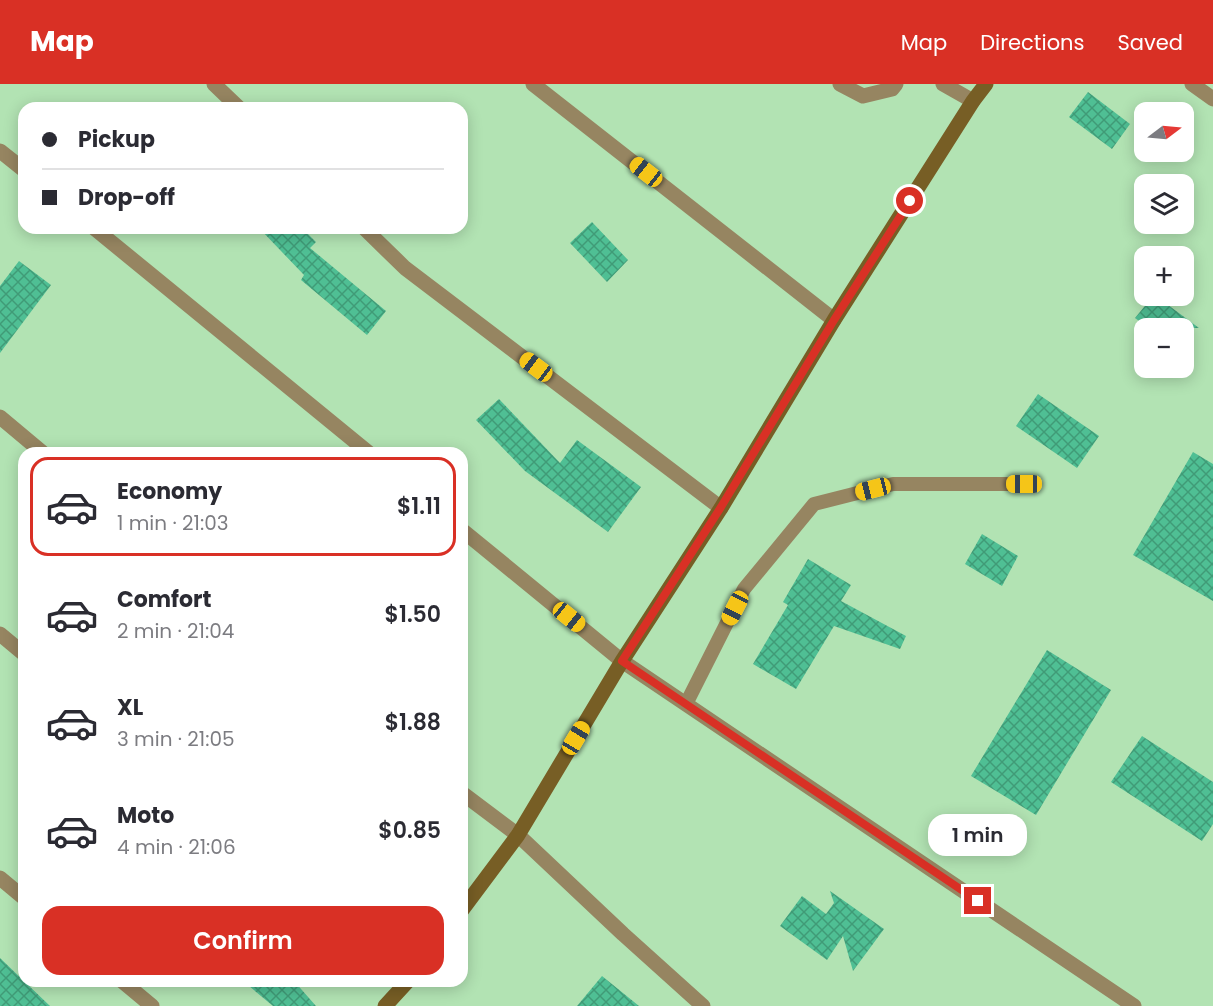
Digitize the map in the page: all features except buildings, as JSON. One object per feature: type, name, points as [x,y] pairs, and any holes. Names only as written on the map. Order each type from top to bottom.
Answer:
[{"type":"street","points":[[214,84],[233,102]]},
{"type":"street","points":[[533,84],[834,320]]},
{"type":"street","points":[[840,84],[863,96],[892,88],[896,84]]},
{"type":"street","points":[[943,84],[973,101]]},
{"type":"street","points":[[468,902],[518,835],[622,661],[721,507],[834,320],[986,84]]},
{"type":"street","points":[[1192,84],[1213,99]]},
{"type":"street","points":[[0,151],[18,165]]},
{"type":"street","points":[[101,234],[362,447]]},
{"type":"street","points":[[370,234],[405,268],[721,507]]},
{"type":"street","points":[[0,417],[36,447]]},
{"type":"street","points":[[468,535],[622,661],[1134,1006]]},
{"type":"street","points":[[0,634],[18,649]]},
{"type":"street","points":[[468,798],[518,835],[703,1006]]},
{"type":"street","points":[[0,878],[18,893]]},
{"type":"street","points":[[129,987],[152,1006]]},
{"type":"street","points":[[385,1006],[402,987]]},
{"type":"lane","points":[[686,704],[744,589],[814,504],[893,484],[1024,484]]},
{"type":"route","points":[[910,201],[834,320],[721,507],[622,661],[978,901]]}]
